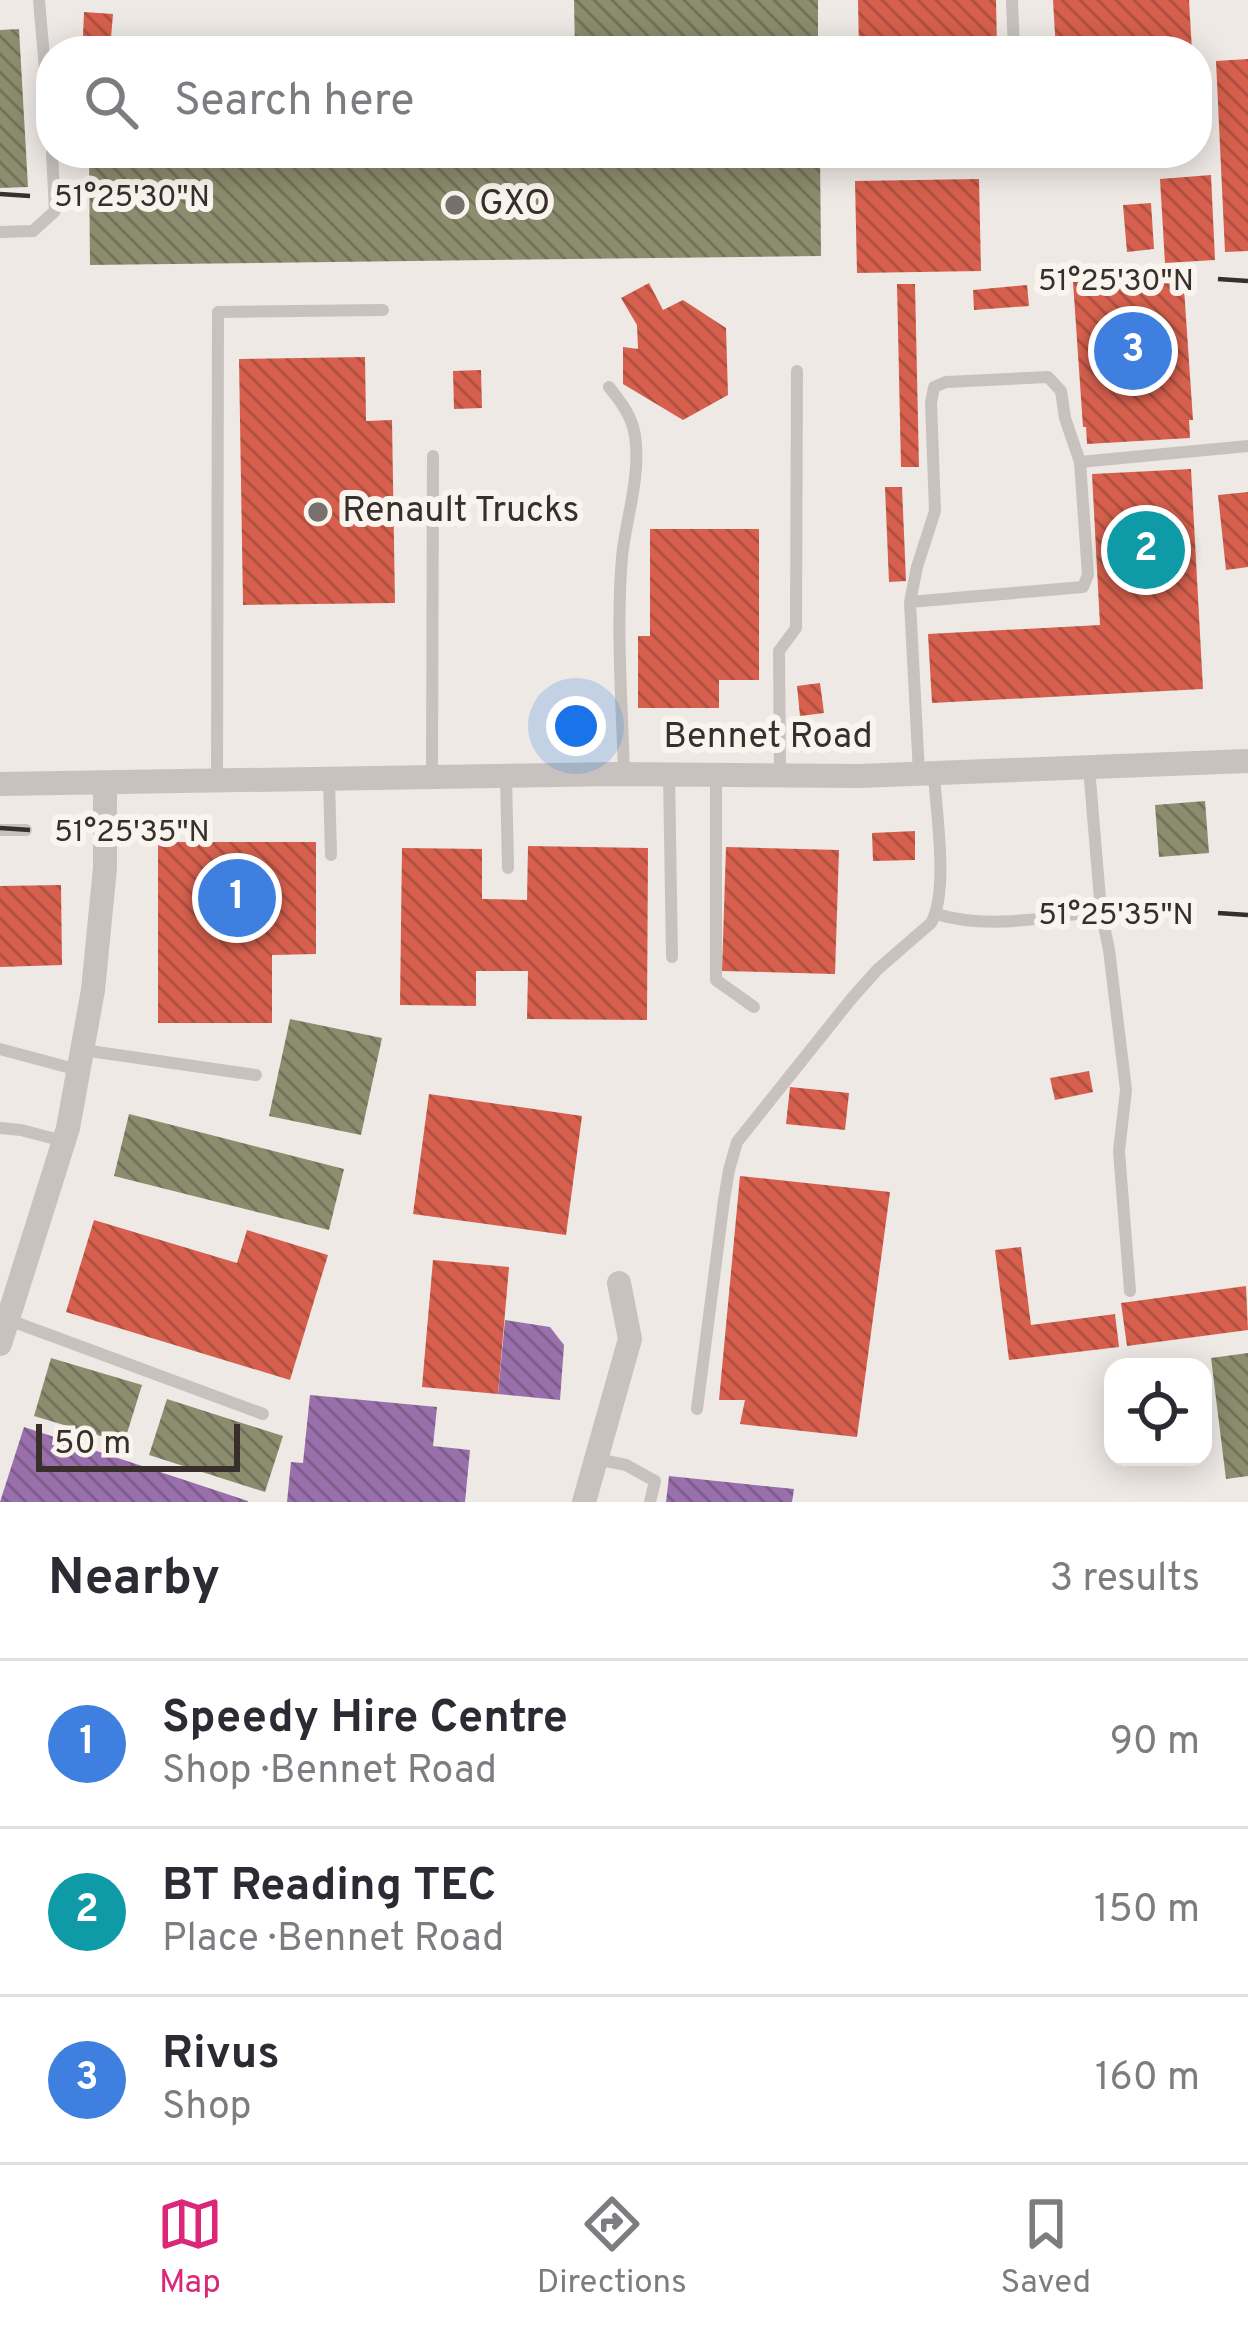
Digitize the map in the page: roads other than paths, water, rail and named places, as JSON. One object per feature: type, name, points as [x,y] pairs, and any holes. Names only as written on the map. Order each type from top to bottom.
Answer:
[{"type":"street","name":"Bennet Road","points":[[0,784],[927,773],[1248,761]]},
{"type":"street","points":[[4,1332],[64,1141],[94,990],[105,868],[105,784]]},
{"type":"street","points":[[584,1502],[630,1339],[619,1283]]},
{"type":"lane","points":[[39,0],[42,36]]},
{"type":"lane","points":[[1012,0],[1013,36]]},
{"type":"lane","points":[[0,232],[34,231],[55,212],[53,168]]},
{"type":"lane","points":[[218,780],[218,312],[382,310]]},
{"type":"lane","points":[[780,775],[779,651],[796,628],[797,371]]},
{"type":"lane","points":[[697,1409],[724,1200],[737,1142],[852,998],[936,914],[940,881],[910,602],[935,511],[934,388],[946,382],[1048,377],[1061,392],[1064,418],[1080,462],[1088,574],[1083,587],[910,602]]},
{"type":"lane","points":[[609,387],[625,408],[637,454],[620,607],[624,774]]},
{"type":"lane","points":[[1080,462],[1248,446]]},
{"type":"lane","points":[[432,778],[433,456]]},
{"type":"lane","points":[[1089,767],[1101,911],[1126,1090],[1119,1151],[1130,1291]]},
{"type":"lane","points":[[669,774],[672,957]]},
{"type":"lane","points":[[716,775],[716,980],[754,1007]]},
{"type":"lane","points":[[506,776],[508,868]]},
{"type":"lane","points":[[329,778],[331,855]]},
{"type":"lane","points":[[0,830],[26,830]]},
{"type":"lane","points":[[936,914],[989,922],[1101,911]]},
{"type":"lane","points":[[0,1048],[256,1075]]},
{"type":"lane","points":[[0,1128],[64,1141]]},
{"type":"lane","points":[[4,1332],[263,1414]]},
{"type":"lane","points":[[596,1459],[626,1465],[655,1481],[650,1502]]},
{"type":"place","name":"GXO","points":[[455,205]]},
{"type":"place","name":"Rivus","points":[[1133,351]]},
{"type":"place","name":"Renault Trucks","points":[[318,512]]},
{"type":"place","name":"BT Reading TEC","points":[[1146,550]]},
{"type":"place","name":"Speedy Hire Centre","points":[[237,898]]}]
